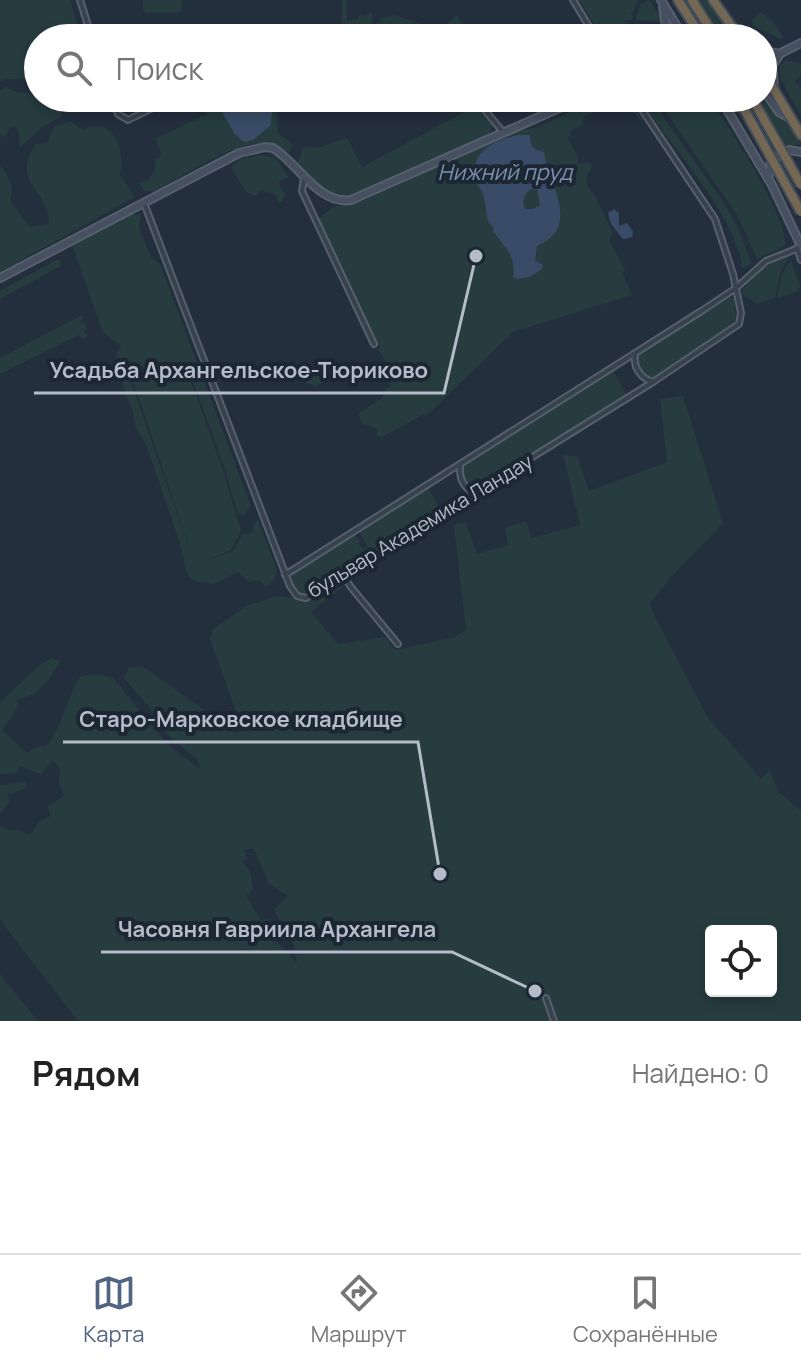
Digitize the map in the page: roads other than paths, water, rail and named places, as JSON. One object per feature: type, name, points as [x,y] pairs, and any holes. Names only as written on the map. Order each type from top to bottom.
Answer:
[{"type":"highway","points":[[678,0],[693,24]]},
{"type":"highway","points":[[692,0],[707,24]]},
{"type":"highway","points":[[713,0],[729,24]]},
{"type":"highway","points":[[777,93],[801,135]]},
{"type":"highway","points":[[747,112],[801,212]]},
{"type":"highway","points":[[760,112],[801,185]]},
{"type":"street","points":[[80,0],[88,24]]},
{"type":"street","points":[[573,0],[588,24]]},
{"type":"street","points":[[661,0],[666,24]]},
{"type":"street","points":[[661,0],[676,24]]},
{"type":"street","points":[[777,55],[801,43]]},
{"type":"street","points":[[777,58],[780,54]]},
{"type":"street","points":[[777,109],[792,119]]},
{"type":"street","points":[[119,112],[121,117],[133,119],[146,112]]},
{"type":"street","points":[[486,112],[502,131]]},
{"type":"street","points":[[0,278],[143,201],[254,148],[273,148],[334,199],[351,200],[548,112]]},
{"type":"street","points":[[644,112],[709,208],[724,241],[736,288]]},
{"type":"street","points":[[729,112],[772,185],[800,247],[801,260]]},
{"type":"street","points":[[733,112],[738,127]]},
{"type":"street","points":[[772,185],[768,170],[771,160],[789,150],[801,152]]},
{"type":"street","points":[[306,177],[302,181],[302,191],[374,344]]},
{"type":"street","points":[[143,201],[285,575]]},
{"type":"street","name":"бульвар Академика Ландау","points":[[736,288],[741,318],[739,324],[653,382],[311,597],[302,598],[293,592],[285,575],[635,354],[736,288],[775,256],[800,247]]},
{"type":"street","points":[[733,270],[741,275],[752,273]]},
{"type":"street","points":[[635,354],[634,363],[642,377],[653,382]]},
{"type":"street","points":[[461,464],[459,472],[464,485],[476,493]]},
{"type":"street","points":[[344,576],[398,644]]},
{"type":"street","points":[[546,998],[554,1021]]},
{"type":"water","points":[[272,112],[271,125],[253,140],[244,142],[223,114]]},
{"type":"water","name":"Нижний пруд","points":[[530,135],[533,147],[544,152],[560,216],[558,228],[537,246],[535,261],[543,265],[542,269],[530,277],[516,279],[513,277],[511,257],[489,223],[475,170],[476,162],[486,148],[510,137]],"holes":[[[532,189],[537,190],[540,205],[525,209],[523,203],[526,195]]]},
{"type":"water","points":[[614,209],[619,213],[619,226],[627,223],[633,232],[632,237],[623,239],[611,224],[608,213]]},
{"type":"place","name":"Усадьба Архангельское-Тюриково","points":[[476,256]]},
{"type":"place","name":"Старо-Марковское кладбище","points":[[440,874]]},
{"type":"place","name":"Часовня Гавриила Архангела","points":[[535,991]]}]
